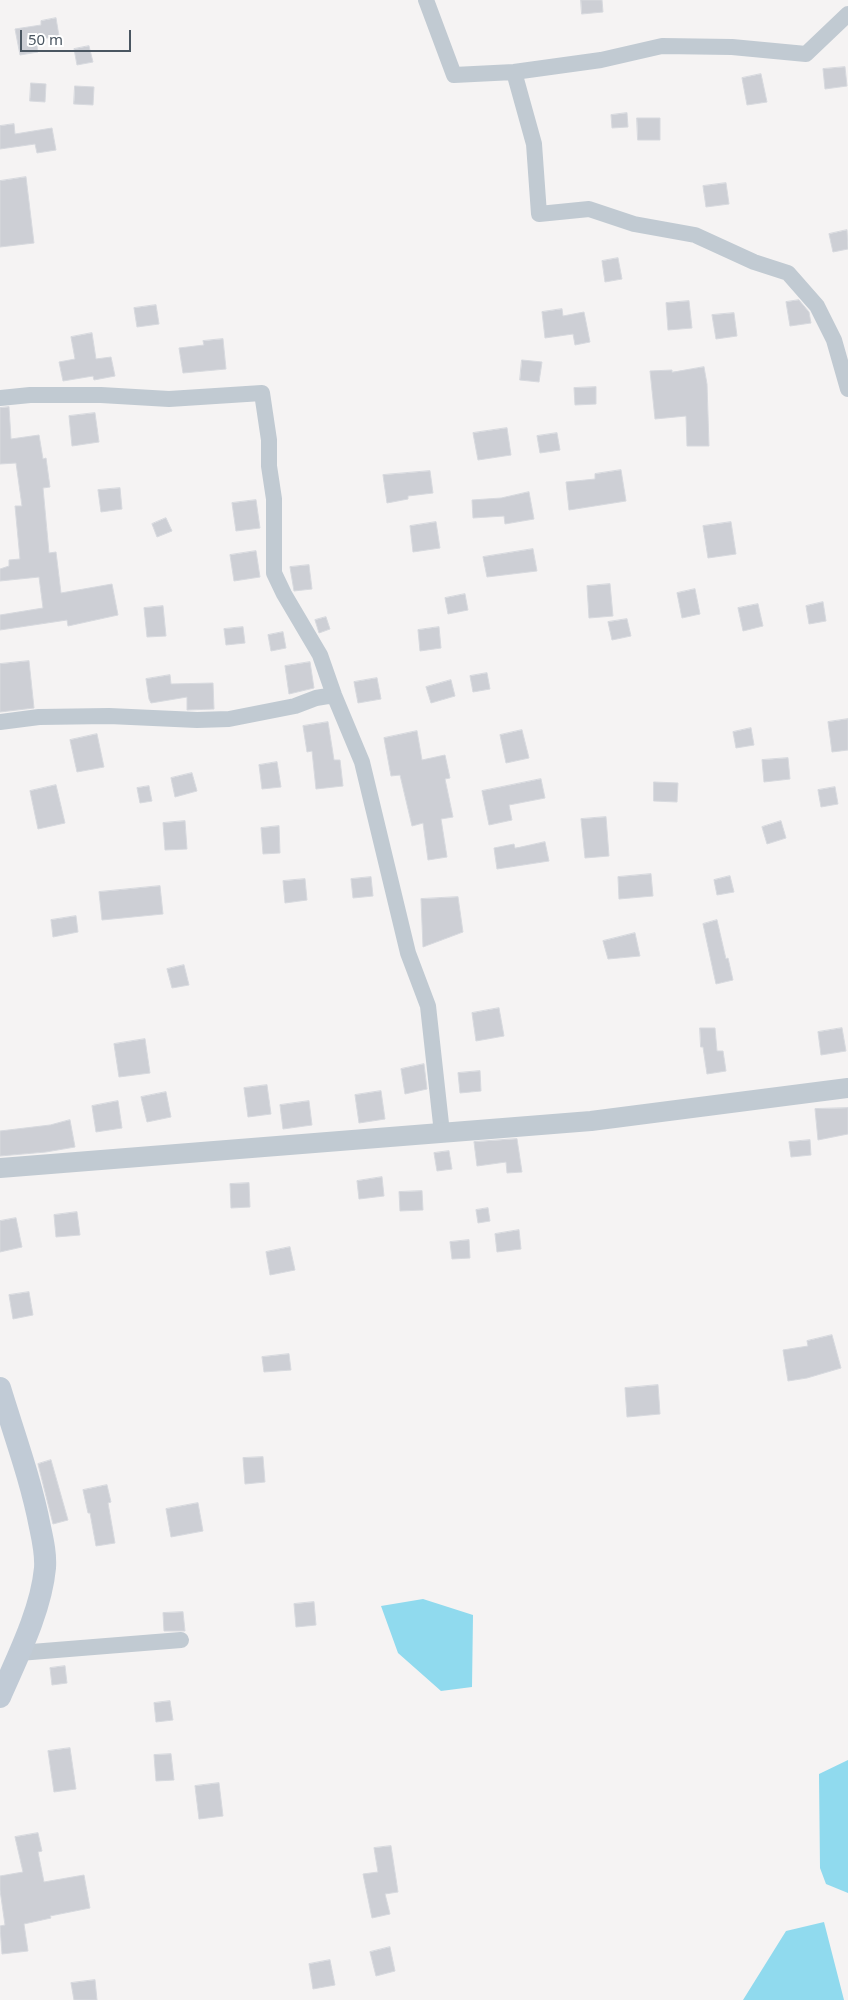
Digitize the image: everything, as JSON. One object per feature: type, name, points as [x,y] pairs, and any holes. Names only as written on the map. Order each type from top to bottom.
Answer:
[{"type":"main road","points":[[0,1388],[36,1509],[45,1551],[45,1570],[39,1600],[0,1697]]},
{"type":"street","points":[[426,0],[454,74],[514,72],[601,60],[662,46],[732,47],[806,54],[848,14]]},
{"type":"street","points":[[514,72],[534,144],[540,214],[589,209],[634,224],[695,235],[754,262],[788,273],[817,306],[834,340],[848,389]]},
{"type":"street","points":[[0,398],[101,395],[169,399],[262,392],[269,440],[269,466],[274,499],[274,573],[284,594],[320,655],[334,695],[362,762],[408,953],[428,1006],[442,1133]]},
{"type":"street","points":[[0,722],[39,717],[109,716],[197,720],[229,719],[295,706],[316,698],[334,695]]},
{"type":"street","points":[[0,1168],[591,1120],[848,1088]]},
{"type":"street","points":[[19,1653],[181,1640]]},
{"type":"water","points":[[423,1599],[473,1615],[472,1687],[441,1691],[398,1653],[381,1606]]},
{"type":"water","points":[[848,1760],[848,1893],[826,1884],[820,1868],[819,1774]]},
{"type":"water","points":[[824,1922],[844,2000],[743,2000],[786,1931]]},
{"type":"building","points":[[581,0],[602,0],[603,12],[582,14]]},
{"type":"building","points":[[56,18],[59,36],[36,40],[38,52],[20,55],[15,29],[41,25],[41,21]]},
{"type":"building","points":[[89,46],[93,62],[77,65],[74,49]]},
{"type":"building","points":[[845,67],[847,86],[825,89],[823,69]]},
{"type":"building","points":[[761,74],[767,102],[747,105],[742,78]]},
{"type":"building","points":[[31,83],[46,84],[45,102],[30,101]]},
{"type":"building","points":[[75,86],[94,87],[93,105],[74,104]]},
{"type":"building","points":[[627,113],[628,127],[612,128],[611,115]]},
{"type":"building","points":[[637,118],[660,118],[660,140],[638,140]]},
{"type":"building","points":[[14,124],[15,134],[52,128],[56,150],[37,153],[35,144],[0,149],[0,126]]},
{"type":"building","points":[[26,177],[34,243],[0,247],[0,181]]},
{"type":"building","points":[[726,183],[729,204],[706,207],[703,186]]},
{"type":"building","points":[[847,230],[848,249],[833,252],[829,234]]},
{"type":"building","points":[[618,258],[622,279],[605,282],[602,261]]},
{"type":"building","points":[[799,300],[809,312],[811,323],[790,326],[786,302]]},
{"type":"building","points":[[689,301],[692,328],[668,330],[666,303]]},
{"type":"building","points":[[156,305],[159,324],[137,327],[134,308]]},
{"type":"building","points":[[562,309],[563,316],[584,312],[590,342],[575,345],[573,334],[545,338],[542,312]]},
{"type":"building","points":[[734,313],[737,336],[716,339],[712,315]]},
{"type":"building","points":[[92,333],[96,359],[111,357],[115,376],[94,380],[93,376],[63,381],[59,362],[75,359],[71,337]]},
{"type":"building","points":[[223,339],[226,369],[183,373],[179,348],[204,345],[203,341]]},
{"type":"building","points":[[522,360],[542,362],[539,382],[520,380]]},
{"type":"building","points":[[704,367],[707,384],[709,446],[687,446],[686,416],[655,419],[650,371],[672,370],[672,372]]},
{"type":"building","points":[[596,387],[596,404],[575,405],[574,388]]},
{"type":"building","points":[[9,407],[11,439],[39,435],[43,459],[46,458],[50,487],[43,488],[49,553],[56,552],[61,593],[112,584],[118,615],[68,626],[67,620],[0,630],[0,615],[43,608],[39,577],[0,581],[0,569],[9,566],[9,560],[20,559],[15,506],[22,506],[16,463],[0,464],[0,408]]},
{"type":"building","points":[[95,413],[99,442],[72,446],[69,416]]},
{"type":"building","points":[[507,428],[511,455],[478,460],[473,433]]},
{"type":"building","points":[[557,433],[560,450],[540,453],[537,436]]},
{"type":"building","points":[[621,470],[626,501],[569,510],[566,482],[595,479],[595,474]]},
{"type":"building","points":[[430,471],[433,493],[408,496],[408,499],[387,503],[383,475]]},
{"type":"building","points":[[120,488],[122,509],[101,512],[98,490]]},
{"type":"building","points":[[529,492],[534,519],[505,524],[504,516],[473,518],[472,500],[501,498]]},
{"type":"building","points":[[256,500],[260,528],[236,531],[232,503]]},
{"type":"building","points":[[166,518],[172,531],[157,537],[152,524]]},
{"type":"building","points":[[436,522],[440,548],[413,552],[410,526]]},
{"type":"building","points":[[731,522],[736,554],[708,558],[703,526]]},
{"type":"building","points":[[533,549],[537,571],[487,577],[483,557]]},
{"type":"building","points":[[256,551],[260,577],[234,581],[230,555]]},
{"type":"building","points":[[309,565],[312,589],[294,591],[290,567]]},
{"type":"building","points":[[610,584],[613,616],[589,618],[587,586]]},
{"type":"building","points":[[695,589],[700,614],[682,618],[677,593]]},
{"type":"building","points":[[465,594],[468,610],[448,614],[445,598]]},
{"type":"building","points":[[823,602],[826,621],[809,624],[806,606]]},
{"type":"building","points":[[758,604],[763,626],[743,631],[738,608]]},
{"type":"building","points":[[163,606],[166,636],[147,637],[144,608]]},
{"type":"building","points":[[326,617],[330,629],[319,633],[315,620]]},
{"type":"building","points":[[627,619],[631,636],[612,640],[608,622]]},
{"type":"building","points":[[243,627],[245,643],[226,645],[224,629]]},
{"type":"building","points":[[439,627],[441,648],[420,651],[418,630]]},
{"type":"building","points":[[283,632],[286,648],[271,651],[268,635]]},
{"type":"building","points":[[29,661],[34,708],[0,712],[0,664]]},
{"type":"building","points":[[310,662],[314,688],[289,694],[285,666]]},
{"type":"building","points":[[487,673],[490,689],[473,692],[470,676]]},
{"type":"building","points":[[170,675],[171,684],[213,683],[214,709],[187,710],[187,697],[151,703],[146,679]]},
{"type":"building","points":[[377,678],[381,699],[358,703],[354,682]]},
{"type":"building","points":[[451,680],[455,696],[431,703],[426,687]]},
{"type":"building","points":[[848,719],[848,750],[832,752],[828,722]]},
{"type":"building","points":[[328,722],[334,760],[340,760],[343,786],[316,789],[312,751],[307,752],[303,726]]},
{"type":"building","points":[[751,728],[754,745],[736,748],[733,732]]},
{"type":"building","points":[[522,730],[529,758],[506,763],[500,735]]},
{"type":"building","points":[[417,731],[422,760],[445,755],[450,778],[445,779],[453,817],[441,819],[447,857],[428,860],[423,823],[412,826],[400,775],[391,776],[384,738]]},
{"type":"building","points":[[97,734],[104,767],[77,772],[70,740]]},
{"type":"building","points":[[788,758],[790,779],[764,782],[762,760]]},
{"type":"building","points":[[277,762],[281,787],[262,789],[259,765]]},
{"type":"building","points":[[192,773],[197,791],[175,797],[171,778]]},
{"type":"building","points":[[541,779],[545,798],[509,805],[512,820],[489,825],[482,791]]},
{"type":"building","points":[[654,782],[678,783],[677,802],[654,801]]},
{"type":"building","points":[[56,785],[65,823],[38,829],[30,791]]},
{"type":"building","points":[[149,786],[152,801],[140,803],[137,788]]},
{"type":"building","points":[[835,787],[838,804],[821,807],[818,790]]},
{"type":"building","points":[[606,817],[609,856],[585,858],[581,819]]},
{"type":"building","points":[[185,821],[187,849],[165,850],[163,823]]},
{"type":"building","points":[[781,821],[786,838],[767,844],[762,827]]},
{"type":"building","points":[[279,826],[280,853],[263,854],[261,828]]},
{"type":"building","points":[[545,842],[549,861],[497,869],[494,848],[514,844],[515,848]]},
{"type":"building","points":[[651,874],[653,896],[619,899],[618,877]]},
{"type":"building","points":[[730,876],[734,892],[717,895],[714,880]]},
{"type":"building","points":[[371,877],[373,896],[353,898],[351,879]]},
{"type":"building","points":[[305,879],[307,900],[285,903],[283,881]]},
{"type":"building","points":[[160,886],[163,914],[102,920],[99,892]]},
{"type":"building","points":[[458,897],[463,932],[423,947],[421,899]]},
{"type":"building","points":[[76,916],[78,932],[53,937],[51,920]]},
{"type":"building","points":[[717,920],[733,980],[716,984],[703,924]]},
{"type":"building","points":[[635,933],[640,956],[608,959],[603,941]]},
{"type":"building","points":[[184,965],[189,985],[172,988],[167,969]]},
{"type":"building","points":[[499,1008],[504,1036],[476,1041],[472,1013]]},
{"type":"building","points":[[700,1028],[715,1028],[717,1051],[723,1051],[726,1071],[707,1074],[703,1047],[701,1047]]},
{"type":"building","points":[[842,1028],[846,1051],[821,1055],[818,1032]]},
{"type":"building","points":[[145,1039],[150,1073],[119,1077],[114,1044]]},
{"type":"building","points":[[424,1064],[427,1089],[405,1094],[401,1069]]},
{"type":"building","points":[[480,1071],[481,1091],[460,1093],[458,1073]]},
{"type":"building","points":[[267,1085],[271,1114],[248,1117],[244,1088]]},
{"type":"building","points":[[381,1091],[385,1119],[359,1123],[355,1095]]},
{"type":"building","points":[[166,1092],[171,1117],[147,1122],[141,1097]]},
{"type":"building","points":[[118,1101],[122,1128],[96,1132],[92,1106]]},
{"type":"building","points":[[309,1101],[312,1125],[283,1129],[280,1105]]},
{"type":"building","points":[[848,1108],[848,1134],[818,1140],[815,1109]]},
{"type":"building","points":[[70,1120],[75,1147],[46,1152],[0,1156],[0,1131],[50,1125]]},
{"type":"building","points":[[517,1139],[522,1172],[507,1173],[506,1162],[477,1166],[474,1142]]},
{"type":"building","points":[[810,1140],[811,1155],[791,1157],[789,1142]]},
{"type":"building","points":[[449,1151],[452,1169],[437,1171],[434,1153]]},
{"type":"building","points":[[382,1177],[384,1196],[359,1199],[357,1181]]},
{"type":"building","points":[[249,1183],[250,1207],[231,1208],[230,1184]]},
{"type":"building","points":[[422,1191],[423,1210],[400,1211],[399,1192]]},
{"type":"building","points":[[488,1208],[490,1221],[478,1223],[476,1210]]},
{"type":"building","points":[[77,1212],[80,1235],[56,1237],[54,1215]]},
{"type":"building","points":[[16,1218],[22,1247],[0,1252],[0,1221]]},
{"type":"building","points":[[519,1230],[521,1249],[497,1252],[495,1234]]},
{"type":"building","points":[[469,1240],[470,1258],[452,1259],[450,1242]]},
{"type":"building","points":[[290,1247],[295,1270],[270,1275],[266,1252]]},
{"type":"building","points":[[29,1292],[33,1315],[13,1319],[9,1295]]},
{"type":"building","points":[[832,1335],[841,1368],[807,1378],[788,1381],[783,1350],[808,1346],[807,1341]]},
{"type":"building","points":[[289,1354],[291,1370],[264,1372],[262,1357]]},
{"type":"building","points":[[658,1385],[660,1414],[627,1417],[625,1388]]},
{"type":"building","points":[[263,1457],[265,1482],[245,1484],[243,1458]]},
{"type":"building","points":[[51,1460],[68,1520],[53,1524],[38,1464]]},
{"type":"building","points":[[107,1485],[111,1502],[108,1503],[115,1543],[96,1546],[90,1513],[88,1513],[83,1490]]},
{"type":"building","points":[[198,1503],[203,1531],[171,1537],[166,1509]]},
{"type":"building","points":[[314,1602],[316,1625],[296,1627],[294,1604]]},
{"type":"building","points":[[183,1612],[185,1631],[164,1631],[163,1613]]},
{"type":"building","points":[[65,1666],[67,1683],[52,1685],[50,1668]]},
{"type":"building","points":[[170,1701],[173,1720],[156,1722],[154,1703]]},
{"type":"building","points":[[70,1748],[76,1789],[54,1792],[48,1751]]},
{"type":"building","points":[[171,1754],[174,1780],[156,1781],[154,1755]]},
{"type":"building","points":[[219,1783],[223,1816],[199,1819],[195,1786]]},
{"type":"building","points":[[38,1833],[42,1851],[38,1852],[44,1882],[84,1875],[90,1908],[50,1916],[51,1918],[24,1924],[28,1951],[2,1954],[0,1926],[5,1925],[0,1876],[23,1872],[15,1837]]},
{"type":"building","points":[[391,1846],[398,1892],[385,1894],[390,1914],[372,1918],[363,1874],[378,1872],[374,1848]]},
{"type":"building","points":[[390,1947],[395,1971],[376,1976],[370,1952]]},
{"type":"building","points":[[330,1960],[335,1985],[313,1989],[309,1964]]},
{"type":"building","points":[[95,1980],[97,2000],[74,2000],[71,1983]]}]
